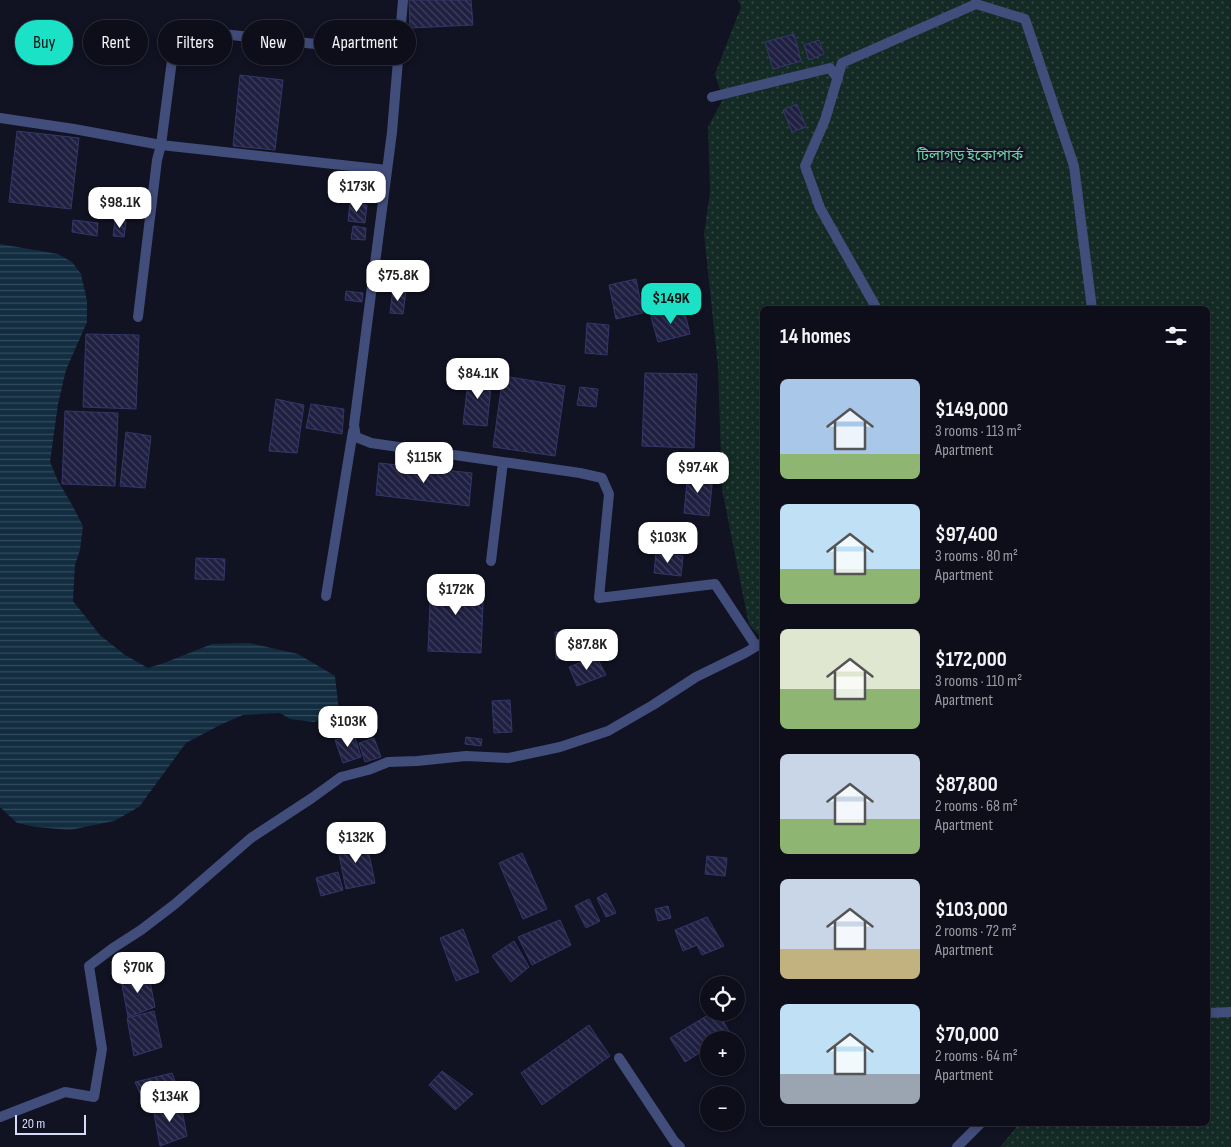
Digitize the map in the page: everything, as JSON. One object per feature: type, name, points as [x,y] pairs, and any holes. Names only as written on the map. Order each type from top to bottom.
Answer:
[{"type":"street","points":[[401,20],[403,0]]},
{"type":"street","points":[[875,306],[820,208],[805,166],[825,120],[842,62],[976,2],[1025,19],[1074,166],[1092,306]]},
{"type":"street","points":[[138,317],[157,160],[161,145],[176,28],[314,43]]},
{"type":"street","points":[[326,596],[354,425],[392,132],[398,65]]},
{"type":"street","points":[[712,97],[830,68],[838,79]]},
{"type":"street","points":[[0,118],[161,145],[387,170]]},
{"type":"street","points":[[0,1117],[65,1092],[94,1097],[102,1049],[89,966],[142,930],[175,904],[251,838],[341,777],[368,770],[388,762],[466,756],[508,758],[560,748],[608,731],[653,705],[696,676],[759,644],[715,584],[599,598],[609,494],[602,478],[580,473],[371,443],[356,437],[354,425]]},
{"type":"street","points":[[490,562],[504,462]]},
{"type":"street","points":[[1210,1013],[1231,1012]]},
{"type":"street","points":[[619,1058],[674,1141],[680,1147]]},
{"type":"street","points":[[957,1147],[978,1126]]},
{"type":"green space","name":"টিলাগড় ইকোপার্ক","points":[[738,0],[1231,0],[1231,1147],[1000,1147],[1017,1126],[1210,1126],[1210,306],[760,306],[760,636],[749,625],[722,489],[718,366],[704,234],[710,192],[708,127],[723,99],[715,74],[741,7]]},
{"type":"water","points":[[0,244],[58,254],[72,262],[81,274],[87,301],[87,322],[66,370],[58,404],[50,462],[58,481],[83,526],[80,550],[75,565],[73,601],[100,635],[125,655],[148,668],[212,644],[250,643],[298,654],[335,676],[339,712],[314,722],[290,719],[280,713],[243,715],[220,725],[186,743],[139,807],[114,821],[70,830],[17,823],[0,807]]},
{"type":"building","points":[[409,0],[471,0],[473,25],[416,28],[416,20],[410,20]]},
{"type":"building","points":[[794,34],[801,61],[773,69],[765,42]]},
{"type":"building","points":[[819,40],[824,54],[809,60],[804,45]]},
{"type":"building","points":[[240,75],[283,80],[275,150],[233,146]]},
{"type":"building","points":[[797,104],[806,127],[792,132],[783,110]]},
{"type":"building","points":[[17,131],[79,138],[71,209],[9,202]]},
{"type":"building","points":[[350,203],[367,205],[365,223],[348,221]]},
{"type":"building","points":[[73,220],[98,223],[97,236],[72,232]]},
{"type":"building","points":[[115,221],[126,222],[124,237],[113,236]]},
{"type":"building","points":[[353,226],[366,228],[365,240],[351,239]]},
{"type":"building","points":[[636,279],[643,313],[616,319],[609,285]]},
{"type":"building","points":[[393,289],[406,291],[403,314],[390,313]]},
{"type":"building","points":[[346,291],[363,293],[362,302],[345,300]]},
{"type":"building","points":[[684,309],[690,334],[658,342],[651,317]]},
{"type":"building","points":[[587,323],[609,325],[607,355],[585,353]]},
{"type":"building","points":[[86,334],[139,335],[136,409],[83,407]]},
{"type":"building","points":[[645,373],[697,374],[694,448],[642,446]]},
{"type":"building","points":[[469,374],[492,377],[487,426],[463,424]]},
{"type":"building","points":[[503,376],[565,386],[555,456],[493,447]]},
{"type":"building","points":[[580,387],[598,389],[596,407],[577,405]]},
{"type":"building","points":[[276,399],[304,405],[297,453],[269,451]]},
{"type":"building","points":[[311,404],[344,409],[342,434],[306,428]]},
{"type":"building","points":[[65,411],[118,413],[115,486],[62,484]]},
{"type":"building","points":[[126,432],[151,436],[145,488],[120,486]]},
{"type":"building","points":[[379,463],[472,473],[469,506],[376,495]]},
{"type":"building","points":[[688,472],[713,475],[709,516],[684,513]]},
{"type":"building","points":[[656,553],[683,556],[681,576],[654,573]]},
{"type":"building","points":[[196,558],[225,559],[224,580],[195,579]]},
{"type":"building","points":[[431,578],[484,580],[481,653],[428,651]]},
{"type":"building","points":[[555,632],[579,634],[578,660],[556,659]]},
{"type":"building","points":[[596,656],[606,675],[577,686],[569,667]]},
{"type":"building","points":[[510,700],[512,732],[494,733],[492,701]]},
{"type":"building","points":[[354,734],[361,757],[343,763],[335,740]]},
{"type":"building","points":[[466,737],[482,739],[481,746],[465,744]]},
{"type":"building","points":[[374,738],[381,757],[365,762],[359,743]]},
{"type":"building","points":[[366,839],[375,883],[346,889],[337,845]]},
{"type":"building","points":[[522,853],[547,909],[523,919],[499,863]]},
{"type":"building","points":[[707,856],[727,858],[725,876],[705,874]]},
{"type":"building","points":[[338,872],[343,890],[321,896],[316,878]]},
{"type":"building","points":[[606,893],[616,913],[606,917],[597,898]]},
{"type":"building","points":[[589,899],[600,921],[586,928],[575,906]]},
{"type":"building","points":[[668,906],[671,918],[658,921],[655,909]]},
{"type":"building","points":[[707,917],[724,946],[702,955],[697,945],[683,951],[675,930]]},
{"type":"building","points":[[560,920],[571,945],[532,965],[518,937]]},
{"type":"building","points":[[463,929],[479,972],[456,981],[440,938]]},
{"type":"building","points":[[514,941],[529,967],[511,982],[492,956]]},
{"type":"building","points":[[148,972],[155,1007],[128,1017],[121,980]]},
{"type":"building","points":[[154,1011],[162,1047],[134,1056],[127,1018]]},
{"type":"building","points":[[700,1020],[723,1021],[729,1031],[700,1031],[700,1053],[685,1062],[670,1038]]},
{"type":"building","points":[[589,1025],[610,1056],[542,1105],[521,1073]]},
{"type":"building","points":[[442,1071],[473,1094],[455,1110],[429,1085]]},
{"type":"building","points":[[172,1073],[182,1098],[147,1109],[135,1082]]},
{"type":"building","points":[[180,1100],[187,1136],[160,1146],[153,1108]]}]
